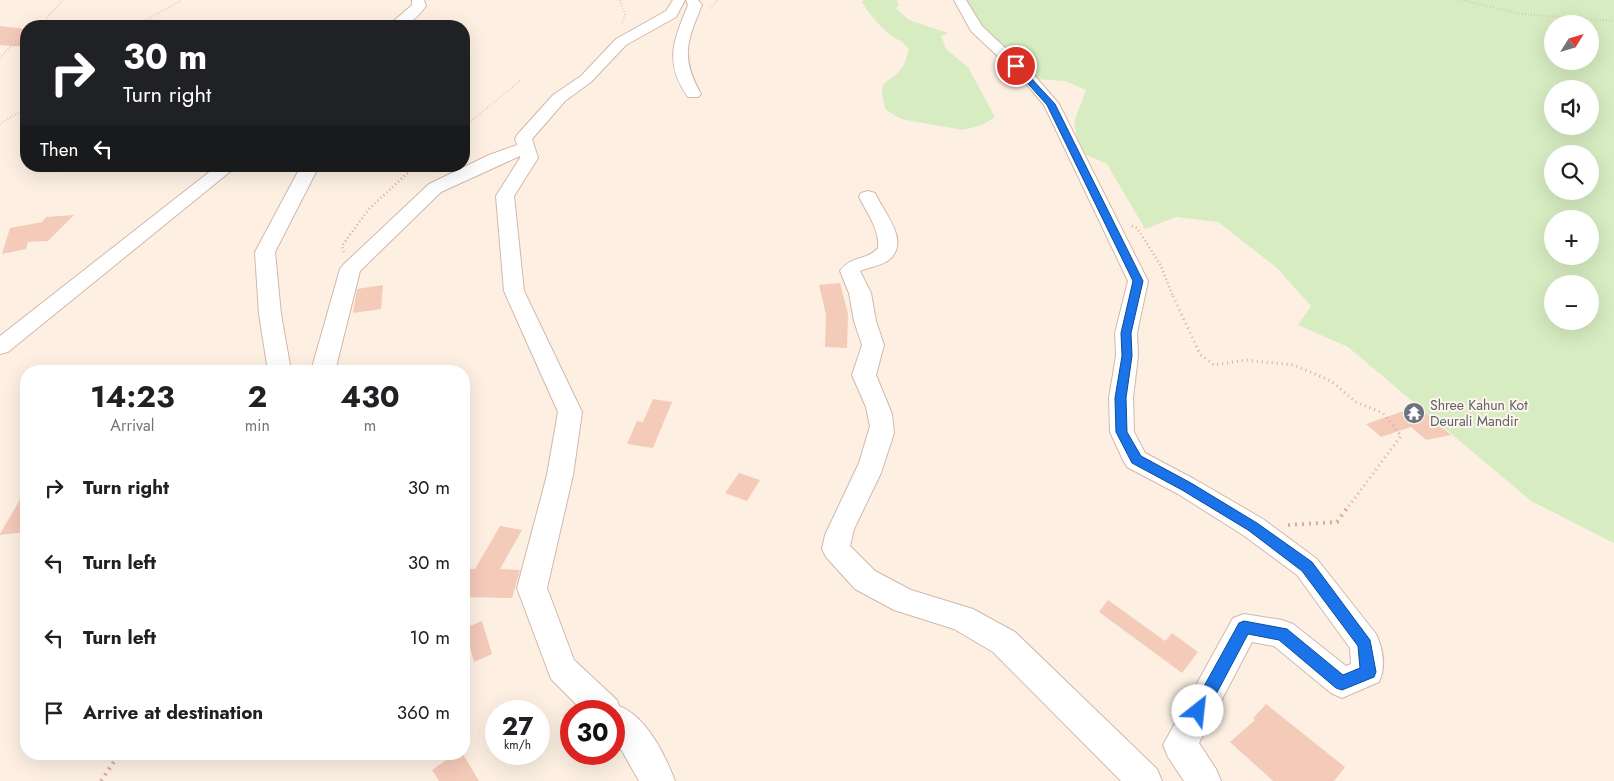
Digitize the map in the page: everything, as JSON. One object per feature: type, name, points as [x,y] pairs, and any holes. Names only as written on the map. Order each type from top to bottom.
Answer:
[{"type":"street","points":[[404,20],[414,13],[419,6],[418,0]]},
{"type":"street","points":[[594,700],[562,669],[532,588],[560,475],[570,412],[514,291],[505,196],[529,158],[523,139],[559,98],[586,79],[621,42],[671,14],[679,0]]},
{"type":"street","points":[[692,0],[695,6],[684,28],[681,46],[682,70],[693,94]]},
{"type":"street","points":[[960,0],[976,28],[1029,78],[1051,104],[1138,281],[1126,333],[1127,356],[1120,398],[1122,432],[1136,460],[1187,487],[1253,527],[1307,566],[1365,644],[1368,672],[1342,683],[1282,634],[1244,627],[1180,745],[1204,781]]},
{"type":"street","points":[[470,171],[495,159],[527,147]]},
{"type":"street","points":[[0,347],[220,172]]},
{"type":"street","points":[[278,365],[270,314],[265,252],[307,172]]},
{"type":"street","points":[[325,365],[350,269],[436,188],[469,172]]},
{"type":"street","points":[[868,197],[887,231],[890,244],[885,254],[877,260],[854,266],[850,271],[860,293],[865,321],[873,345],[864,375],[874,395],[882,426],[874,455],[857,497],[837,532],[836,549],[865,580],[904,601],[962,618],[1004,642],[1145,781]]},
{"type":"street","points":[[625,731],[634,740],[658,781]]},
{"type":"path","points":[[46,20],[63,0]]},
{"type":"path","points":[[146,20],[182,0]]},
{"type":"path","points":[[1461,0],[1521,14],[1614,21]]},
{"type":"path","points":[[0,58],[10,47],[20,43]]},
{"type":"path","points":[[470,121],[521,80]]},
{"type":"path","points":[[0,124],[20,112]]},
{"type":"path","points":[[350,269],[342,246],[368,210],[409,172]]},
{"type":"path","points":[[1107,218],[1137,228],[1161,266],[1200,354],[1214,365],[1246,360],[1294,365],[1331,380],[1356,402],[1383,413],[1400,436],[1337,522],[1253,527]]},
{"type":"path","points":[[101,781],[115,760]]},
{"type":"green space","points":[[864,0],[898,0],[899,5],[896,9],[909,20],[948,33],[941,36],[946,49],[968,67],[995,117],[982,125],[963,130],[901,119],[886,110],[882,88],[902,67],[909,50],[905,44],[890,35],[877,22],[862,2]]},
{"type":"green space","points":[[966,0],[1614,0],[1614,543],[1531,501],[1348,347],[1298,325],[1311,306],[1277,268],[1218,222],[1176,217],[1145,229],[1107,164],[1080,152],[1074,122],[1086,90],[1065,81],[1035,79],[985,30]]},
{"type":"building","points":[[0,26],[20,28],[20,47],[0,45]]},
{"type":"building","points":[[74,215],[48,241],[28,242],[26,249],[2,254],[10,228],[42,222],[46,217]]},
{"type":"building","points":[[840,283],[848,314],[847,348],[825,347],[826,315],[819,285]]},
{"type":"building","points":[[383,285],[381,309],[353,313],[357,289]]},
{"type":"building","points":[[653,399],[672,402],[653,448],[627,444],[637,421],[643,422]]},
{"type":"building","points":[[1418,406],[1451,435],[1426,440],[1411,427],[1381,437],[1366,424]]},
{"type":"building","points":[[739,473],[760,480],[747,501],[725,493]]},
{"type":"building","points":[[20,499],[20,533],[0,534]]},
{"type":"building","points":[[500,526],[522,530],[500,569],[520,570],[512,598],[470,597],[470,569],[475,569]]},
{"type":"building","points":[[1108,600],[1165,641],[1172,633],[1198,652],[1182,673],[1099,612]]},
{"type":"building","points":[[482,621],[492,654],[474,662],[470,647],[470,626]]},
{"type":"building","points":[[1266,704],[1345,767],[1334,781],[1273,781],[1230,742],[1255,720],[1253,718]]},
{"type":"building","points":[[446,760],[467,760],[479,781],[439,781],[432,770]]},
{"type":"place","name":"Shree Kahun Kot Deurali Mandir","points":[[1414,413]]},
{"type":"route","points":[[1016,66],[1051,104],[1138,281],[1126,333],[1127,356],[1120,398],[1122,432],[1136,460],[1187,487],[1253,527],[1307,566],[1365,644],[1368,672],[1342,683],[1282,634],[1244,627],[1198,711]]}]
